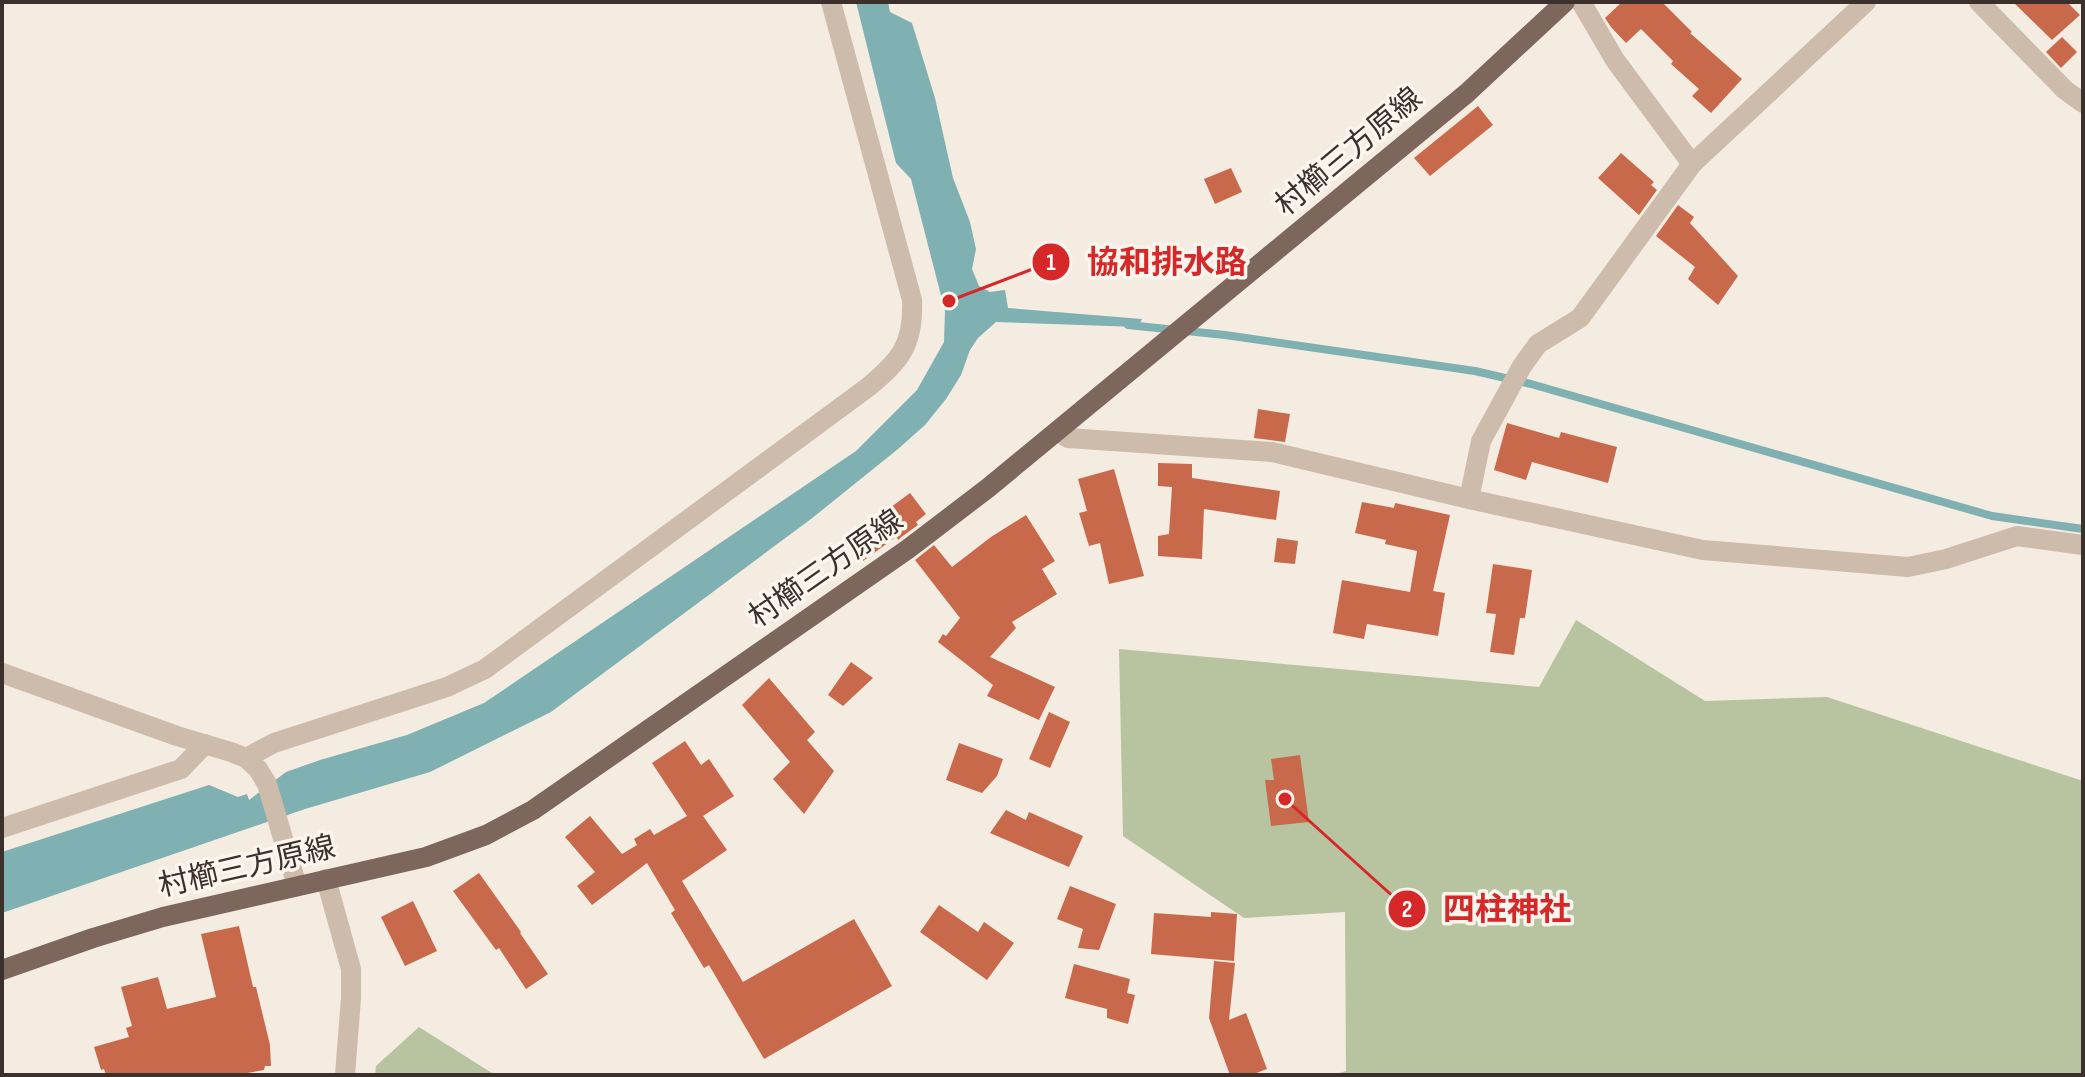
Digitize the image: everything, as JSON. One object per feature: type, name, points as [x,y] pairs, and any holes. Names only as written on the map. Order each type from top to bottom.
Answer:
[{"type":"main road","name":"村櫛三方原線","points":[[2,970],[139,923],[426,857],[492,833],[533,810],[908,549],[988,488],[1467,93],[1565,2]]},
{"type":"street","points":[[246,758],[274,743],[447,687],[485,669],[867,388],[899,356],[909,340],[913,321],[912,300],[831,2]]},
{"type":"street","points":[[1581,2],[1615,60],[1692,164]]},
{"type":"street","points":[[1469,499],[1481,441],[1522,366],[1538,344],[1580,318],[1692,164],[1866,2]]},
{"type":"street","points":[[1979,2],[2065,90],[2083,103]]},
{"type":"street","points":[[1058,431],[1068,438],[1272,452],[1703,550],[1908,567],[1946,559],[2017,536],[2083,545]]},
{"type":"street","points":[[2,673],[246,758],[258,769],[267,784],[297,886]]},
{"type":"street","points":[[2,828],[181,769],[205,744]]},
{"type":"street","points":[[326,879],[351,969],[345,1075]]},
{"type":"green space","points":[[1576,620],[1705,701],[1827,697],[2083,781],[2083,1075],[1333,1075],[1346,1071],[1345,912],[1244,918],[1123,836],[1119,649],[1539,687]]},
{"type":"green space","points":[[419,1027],[495,1075],[375,1075],[376,1066]]},
{"type":"water","points":[[856,2],[888,2],[890,12],[912,23],[935,98],[953,178],[970,222],[976,249],[972,269],[979,286],[990,292],[1005,290],[1008,308],[1142,319],[1138,327],[996,322],[970,350],[961,375],[946,399],[925,425],[898,449],[811,519],[551,712],[430,772],[305,809],[2,913],[2,852],[209,785],[238,797],[247,794],[249,800],[286,772],[407,735],[484,703],[856,451],[917,390],[944,342],[945,311],[911,179],[896,163]]},
{"type":"building","points":[[1622,2],[1662,2],[1690,33],[1742,79],[1711,113],[1692,96],[1699,89],[1671,64],[1673,61],[1641,29],[1626,43],[1611,27],[1605,18]]},
{"type":"building","points":[[2013,2],[2067,2],[2080,15],[2052,40]]},
{"type":"building","points":[[2062,37],[2077,52],[2061,68],[2046,52]]},
{"type":"building","points":[[1478,106],[1493,125],[1430,176],[1414,158]]},
{"type":"building","points":[[1621,153],[1654,182],[1651,185],[1657,190],[1639,215],[1598,178]]},
{"type":"building","points":[[1231,168],[1242,192],[1215,204],[1204,179]]},
{"type":"building","points":[[1678,205],[1694,217],[1690,223],[1738,276],[1718,305],[1688,279],[1695,267],[1656,236]]},
{"type":"building","points":[[1258,409],[1290,414],[1285,442],[1254,438]]},
{"type":"building","points":[[1507,423],[1559,438],[1561,432],[1617,447],[1608,483],[1532,462],[1526,480],[1494,470]]},
{"type":"building","points":[[1158,463],[1192,464],[1192,478],[1280,491],[1276,520],[1204,509],[1202,559],[1158,556],[1158,536],[1169,534],[1172,487],[1158,486]]},
{"type":"building","points":[[1114,469],[1144,576],[1109,584],[1100,543],[1089,546],[1079,513],[1087,511],[1078,479]]},
{"type":"building","points":[[910,493],[926,514],[899,540],[896,537],[863,561],[847,540]]},
{"type":"building","points":[[1362,502],[1394,508],[1395,503],[1450,515],[1433,591],[1445,593],[1438,636],[1367,624],[1364,639],[1333,633],[1342,580],[1410,592],[1417,551],[1355,533]]},
{"type":"building","points":[[1026,515],[1055,561],[1042,569],[1057,594],[1012,622],[1016,628],[990,657],[1055,687],[1039,720],[987,696],[993,685],[938,642],[960,618],[915,560],[934,545],[952,567]]},
{"type":"building","points":[[1277,538],[1298,541],[1295,564],[1274,562]]},
{"type":"building","points":[[1493,564],[1532,570],[1525,618],[1520,618],[1514,655],[1490,652],[1496,614],[1486,613]]},
{"type":"building","points":[[851,662],[873,678],[843,706],[828,695]]},
{"type":"building","points":[[769,678],[815,732],[807,740],[834,771],[804,814],[773,779],[790,762],[742,705]]},
{"type":"building","points":[[1049,712],[1070,722],[1050,768],[1029,759]]},
{"type":"building","points":[[685,741],[701,765],[709,759],[734,796],[703,816],[727,850],[682,881],[743,982],[854,919],[892,986],[764,1059],[709,965],[704,968],[671,913],[675,910],[647,863],[592,905],[577,886],[595,872],[565,837],[590,816],[622,854],[637,845],[634,839],[650,829],[654,835],[687,816],[652,763]]},
{"type":"building","points":[[959,743],[1003,759],[997,776],[982,793],[946,780]]},
{"type":"building","points":[[1300,755],[1309,822],[1271,826],[1265,780],[1274,780],[1271,759]]},
{"type":"building","points":[[1006,810],[1026,820],[1029,812],[1083,836],[1069,867],[990,833]]},
{"type":"building","points":[[479,873],[548,974],[526,989],[499,948],[496,950],[453,891]]},
{"type":"building","points":[[1070,886],[1116,904],[1099,950],[1078,948],[1083,929],[1057,919]]},
{"type":"building","points":[[413,901],[437,951],[405,966],[381,917]]},
{"type":"building","points":[[939,905],[978,932],[984,922],[1014,943],[987,980],[920,932]]},
{"type":"building","points":[[1211,912],[1237,914],[1234,961],[1151,954],[1154,913],[1211,917]]},
{"type":"building","points":[[239,926],[270,1045],[271,1066],[236,1075],[106,1075],[104,1069],[101,1070],[94,1047],[129,1037],[126,1028],[132,1026],[121,987],[158,977],[167,1009],[216,997],[201,934]]},
{"type":"building","points":[[1214,961],[1235,963],[1229,1020],[1246,1013],[1267,1069],[1251,1075],[1230,1075],[1209,1018]]},
{"type":"building","points":[[1074,964],[1130,979],[1127,993],[1135,995],[1128,1024],[1107,1018],[1107,1009],[1065,998]]},
{"type":"waterway","points":[[1128,325],[1225,335],[1475,371],[1531,384],[1992,516],[2083,529]]},
{"type":"place","name":"協和排水路","points":[[949,301]]},
{"type":"place","name":"四柱神社","points":[[1285,799]]}]
